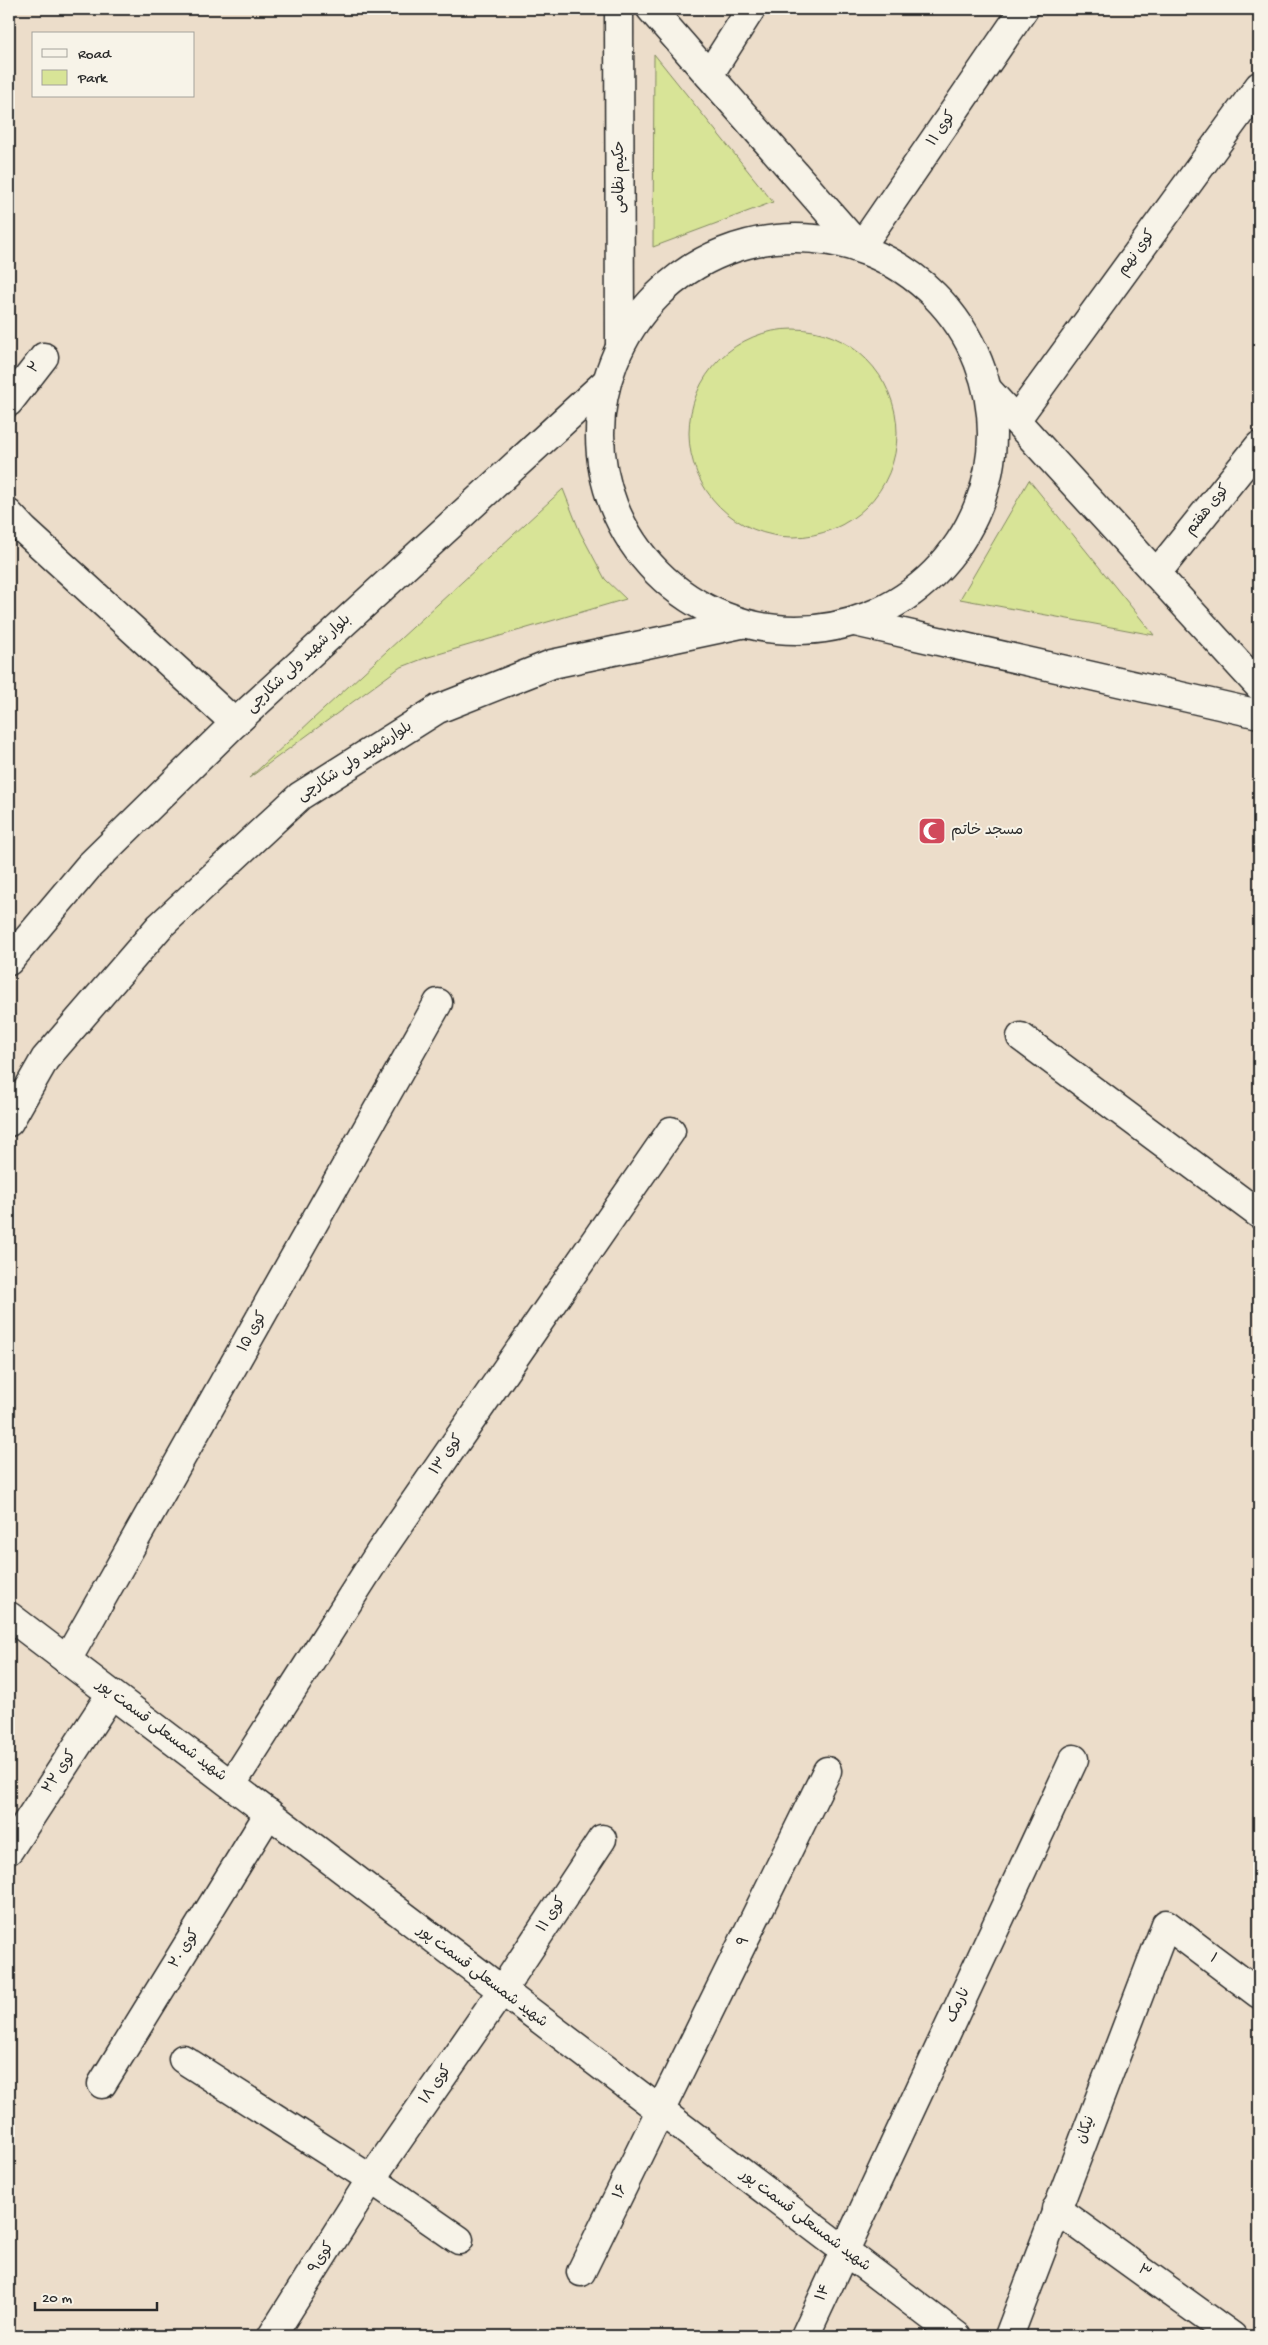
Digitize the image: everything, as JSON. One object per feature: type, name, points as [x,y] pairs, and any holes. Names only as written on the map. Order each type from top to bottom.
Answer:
[{"type":"street","name":"حکیم نظامی","points":[[619,9],[620,345]]},
{"type":"street","points":[[651,9],[860,248]]},
{"type":"street","points":[[709,75],[751,9]]},
{"type":"street","name":"کوی ۱۱","points":[[860,248],[1024,9]]},
{"type":"street","name":"کوی نهم","points":[[1016,420],[1259,86]]},
{"type":"street","points":[[805,238],[860,248],[898,266],[939,299],[970,341],[988,390],[993,448],[980,505],[950,556],[908,596],[855,622],[798,631],[741,624],[685,597],[641,556],[611,504],[598,444],[605,383],[620,345],[652,299],[697,264],[749,244],[805,238]]},
{"type":"street","name":"۲","points":[[9,402],[44,357]]},
{"type":"street","name":"بلوار شهید ولی شکارچی","points":[[9,961],[89,866],[235,722],[605,383]]},
{"type":"street","points":[[988,390],[1259,686]]},
{"type":"street","name":"کوی هفتم","points":[[1156,574],[1259,446]]},
{"type":"street","points":[[14,529],[235,722]]},
{"type":"street","points":[[855,622],[1259,714]]},
{"type":"street","name":"بلوارشهید ولی شکارچی","points":[[9,1122],[45,1059],[160,926],[300,796],[438,710],[552,664],[741,624]]},
{"type":"street","name":"کوی ۱۵","points":[[67,1660],[438,1003]]},
{"type":"street","points":[[1021,1037],[1259,1214]]},
{"type":"street","name":"کوی ۱۳","points":[[232,1784],[380,1552],[671,1131]]},
{"type":"street","name":"شهید شمسعلی قسمت پور","points":[[9,1616],[232,1784],[501,1992],[957,2336]]},
{"type":"street","name":"کوی ۲۲","points":[[9,1850],[112,1694]]},
{"type":"street","name":"نارمک","points":[[844,2250],[1074,1760]]},
{"type":"street","name":"۹","points":[[661,2112],[827,1771]]},
{"type":"street","name":"کوی ۲۰","points":[[102,2084],[269,1813]]},
{"type":"street","name":"کوی ۱۱","points":[[501,1992],[602,1839]]},
{"type":"street","name":"۱","points":[[1166,1924],[1259,1994]]},
{"type":"street","name":"نیکان","points":[[1009,2336],[1166,1924]]},
{"type":"street","name":"کوی ۱۸","points":[[371,2179],[501,1992]]},
{"type":"street","points":[[182,2059],[371,2179],[459,2240]]},
{"type":"street","name":"۱۶","points":[[581,2272],[661,2112]]},
{"type":"street","name":"کوی۹","points":[[272,2336],[371,2179]]},
{"type":"street","name":"۳","points":[[1056,2209],[1232,2336]]},
{"type":"street","name":"۱۴","points":[[805,2336],[844,2250]]},
{"type":"green space","points":[[654,54],[773,202],[653,247]]},
{"type":"green space","points":[[793,329],[813,331],[842,341],[859,353],[873,367],[889,393],[895,413],[897,433],[895,453],[885,482],[873,499],[859,513],[833,529],[813,535],[793,537],[773,535],[744,525],[727,513],[713,499],[697,473],[691,453],[689,433],[691,413],[701,384],[713,367],[727,353],[753,337],[773,331]]},
{"type":"green space","points":[[1029,480],[1154,635],[960,599]]},
{"type":"green space","points":[[563,489],[580,532],[605,579],[626,599],[425,658],[399,668],[249,778]]},
{"type":"place","name":"مسجد خاتم","points":[[932,831]]}]
